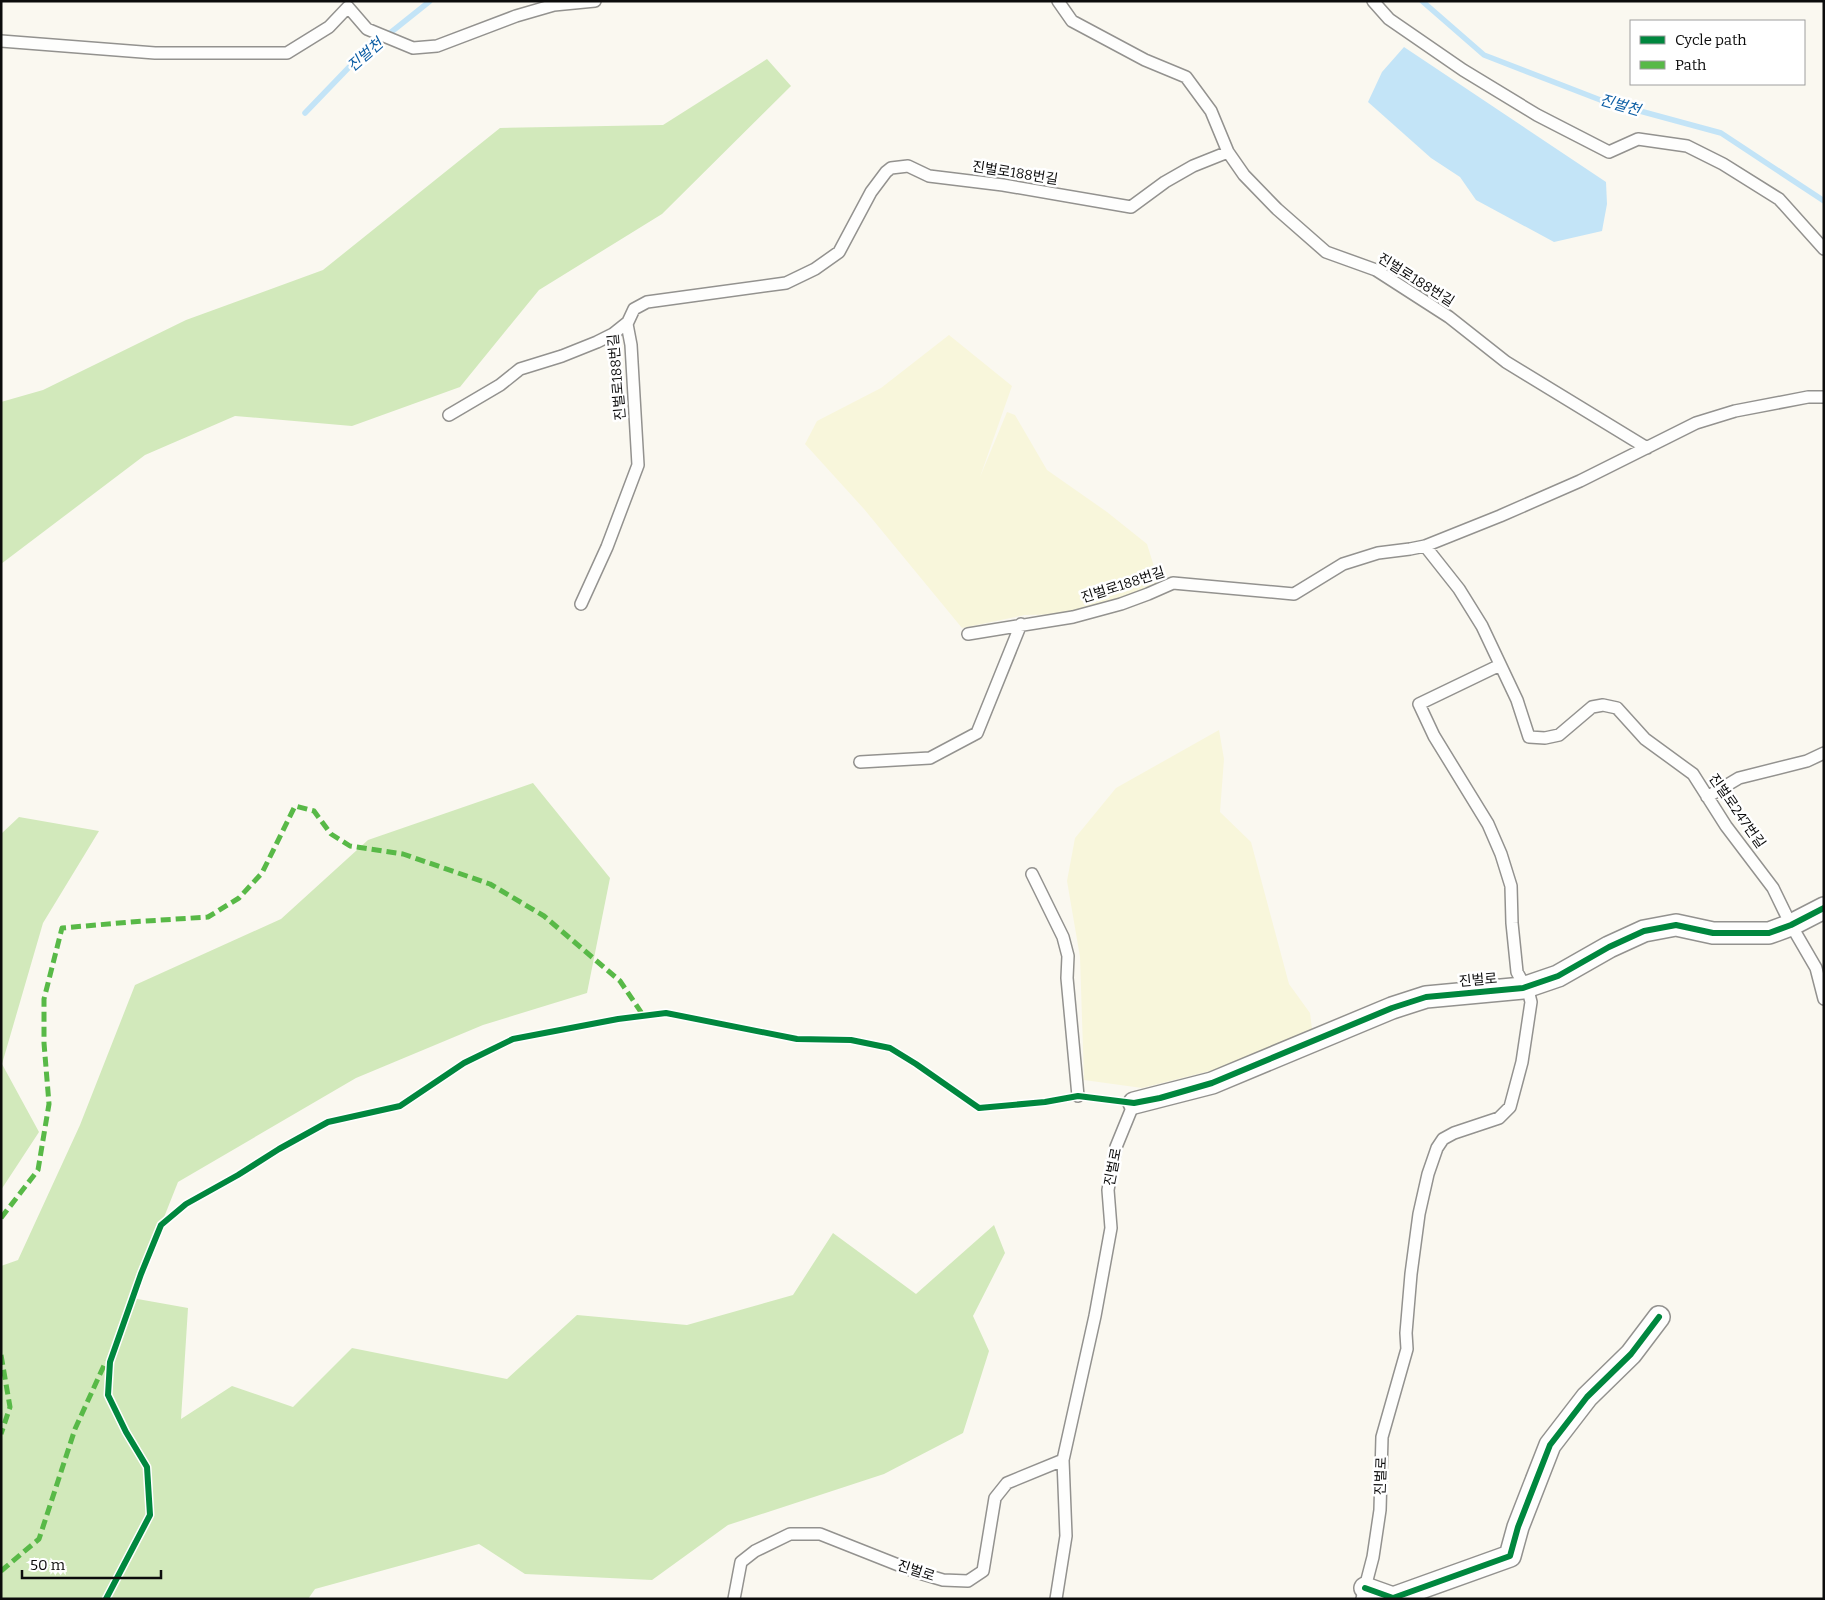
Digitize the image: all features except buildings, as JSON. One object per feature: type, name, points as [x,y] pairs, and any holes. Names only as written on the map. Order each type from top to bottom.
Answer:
[{"type":"street","name":"진벌로","points":[[1134,1103],[1212,1083],[1392,1008],[1426,997],[1526,987],[1558,976],[1610,947],[1644,931],[1676,925],[1713,933],[1769,933],[1791,925],[1824,908]]},
{"type":"street","points":[[1363,1593],[1393,1598],[1510,1556],[1518,1527],[1550,1445],[1587,1397],[1631,1354],[1659,1317]]},
{"type":"lane","points":[[1,40],[155,53],[287,53],[329,27],[349,4],[367,29],[413,48],[437,46],[516,16],[554,5],[595,1]]},
{"type":"lane","points":[[1058,1],[1072,21],[1145,60],[1186,77],[1211,111],[1228,152]]},
{"type":"lane","points":[[1373,1],[1389,19],[1463,70],[1537,115],[1609,152],[1638,139],[1687,146],[1723,164],[1779,198],[1824,249]]},
{"type":"lane","name":"진벌로188번길","points":[[581,604],[607,547],[638,465],[632,354],[628,322],[634,308],[647,302],[786,283],[816,269],[839,252],[870,192],[891,168],[908,166],[929,176],[1003,185],[1131,207],[1165,182],[1194,166],[1228,152],[1244,175],[1264,196],[1326,252],[1376,270],[1449,317],[1506,362],[1646,448]]},
{"type":"lane","points":[[449,415],[500,385],[520,368],[562,356],[596,342],[612,334],[628,322]]},
{"type":"lane","name":"진벌로188번길","points":[[968,634],[1073,617],[1122,604],[1172,583],[1294,594],[1344,564],[1378,553],[1425,546],[1444,539],[1580,481],[1696,423],[1735,411],[1808,397],[1824,397]]},
{"type":"lane","name":"진벌로247번길","points":[[1425,546],[1459,589],[1482,626],[1516,700],[1529,737],[1545,738],[1559,735],[1592,707],[1603,704],[1617,708],[1645,740],[1693,774],[1726,826],[1773,888],[1791,925],[1816,968],[1824,999]]},
{"type":"lane","points":[[860,762],[930,758],[977,733],[1021,624]]},
{"type":"lane","name":"진벌로","points":[[1363,1593],[1373,1557],[1380,1510],[1382,1437],[1407,1349],[1406,1333],[1410,1284],[1419,1214],[1428,1174],[1437,1148],[1443,1139],[1454,1133],[1499,1118],[1510,1107],[1522,1062],[1531,1002],[1526,987],[1517,972],[1512,923],[1511,886],[1501,854],[1488,824],[1434,736],[1419,704],[1500,665]]},
{"type":"lane","points":[[1707,797],[1739,778],[1807,761],[1824,753]]},
{"type":"lane","points":[[1032,874],[1063,937],[1068,956],[1067,978],[1078,1096]]},
{"type":"lane","name":"진벌로","points":[[1056,1599],[1066,1536],[1063,1460],[1111,1228],[1108,1190],[1116,1147],[1134,1103]]},
{"type":"lane","name":"진벌로","points":[[734,1599],[741,1562],[755,1551],[790,1534],[820,1534],[916,1572],[943,1580],[968,1582],[983,1571],[995,1498],[1007,1483],[1063,1460]]},
{"type":"shaded area","points":[[949,335],[1012,386],[980,477],[1007,412],[1015,415],[1047,470],[1107,512],[1147,544],[1156,573],[1166,582],[1071,614],[1025,615],[962,628],[864,509],[805,444],[817,421],[881,388]]},
{"type":"shaded area","points":[[1219,730],[1224,759],[1220,812],[1251,842],[1289,984],[1310,1013],[1312,1029],[1214,1070],[1142,1088],[1084,1080],[1080,957],[1067,881],[1075,838],[1116,788]]},
{"type":"green space","points":[[767,59],[791,86],[662,214],[539,290],[460,387],[352,426],[235,416],[145,455],[1,564],[1,402],[43,390],[186,320],[323,270],[500,128],[663,125]]},
{"type":"green space","points":[[533,783],[610,878],[587,993],[483,1025],[356,1078],[178,1182],[132,1298],[188,1308],[181,1419],[232,1386],[293,1407],[352,1348],[507,1379],[577,1315],[687,1325],[793,1295],[833,1233],[916,1294],[994,1225],[1005,1253],[973,1316],[989,1351],[963,1433],[884,1474],[728,1525],[652,1580],[525,1574],[479,1544],[315,1589],[308,1599],[1,1599],[1,1266],[18,1260],[80,1125],[135,985],[281,919],[368,840]]},
{"type":"green space","points":[[19,817],[99,831],[43,923],[2,1064],[39,1132],[1,1190],[1,834]]},
{"type":"water","points":[[1404,47],[1606,182],[1607,204],[1602,231],[1554,242],[1476,200],[1460,177],[1431,158],[1368,102],[1382,72]]},
{"type":"waterway","name":"진벌천","points":[[305,113],[355,61],[430,1]]},
{"type":"waterway","name":"진벌천","points":[[1422,1],[1484,55],[1603,101],[1721,133],[1824,201]]},
{"type":"marked path","points":[[1,1218],[38,1170],[49,1104],[44,1043],[44,999],[62,928],[208,917],[239,898],[262,873],[295,806],[314,811],[331,834],[350,846],[403,854],[490,884],[544,916],[620,981],[643,1015]]},
{"type":"marked path","points":[[1,1355],[10,1407],[1,1434]]},
{"type":"marked path","points":[[1,1571],[39,1539],[75,1429],[106,1361]]},
{"type":"cycle path","points":[[106,1599],[150,1515],[147,1467],[126,1432],[108,1395],[110,1362],[141,1274],[161,1225],[186,1204],[328,1122],[400,1106],[464,1063],[513,1039],[618,1019],[666,1013],[797,1039],[851,1040],[890,1048],[979,1108],[1045,1102],[1078,1096],[1134,1103],[1160,1098],[1212,1083],[1392,1008],[1426,997],[1523,988],[1558,976],[1609,947],[1644,931],[1676,925],[1713,933],[1769,933],[1791,925],[1824,908]]},
{"type":"cycle path","points":[[1365,1588],[1393,1598],[1510,1556],[1518,1527],[1550,1445],[1587,1397],[1631,1354],[1659,1317]]}]
